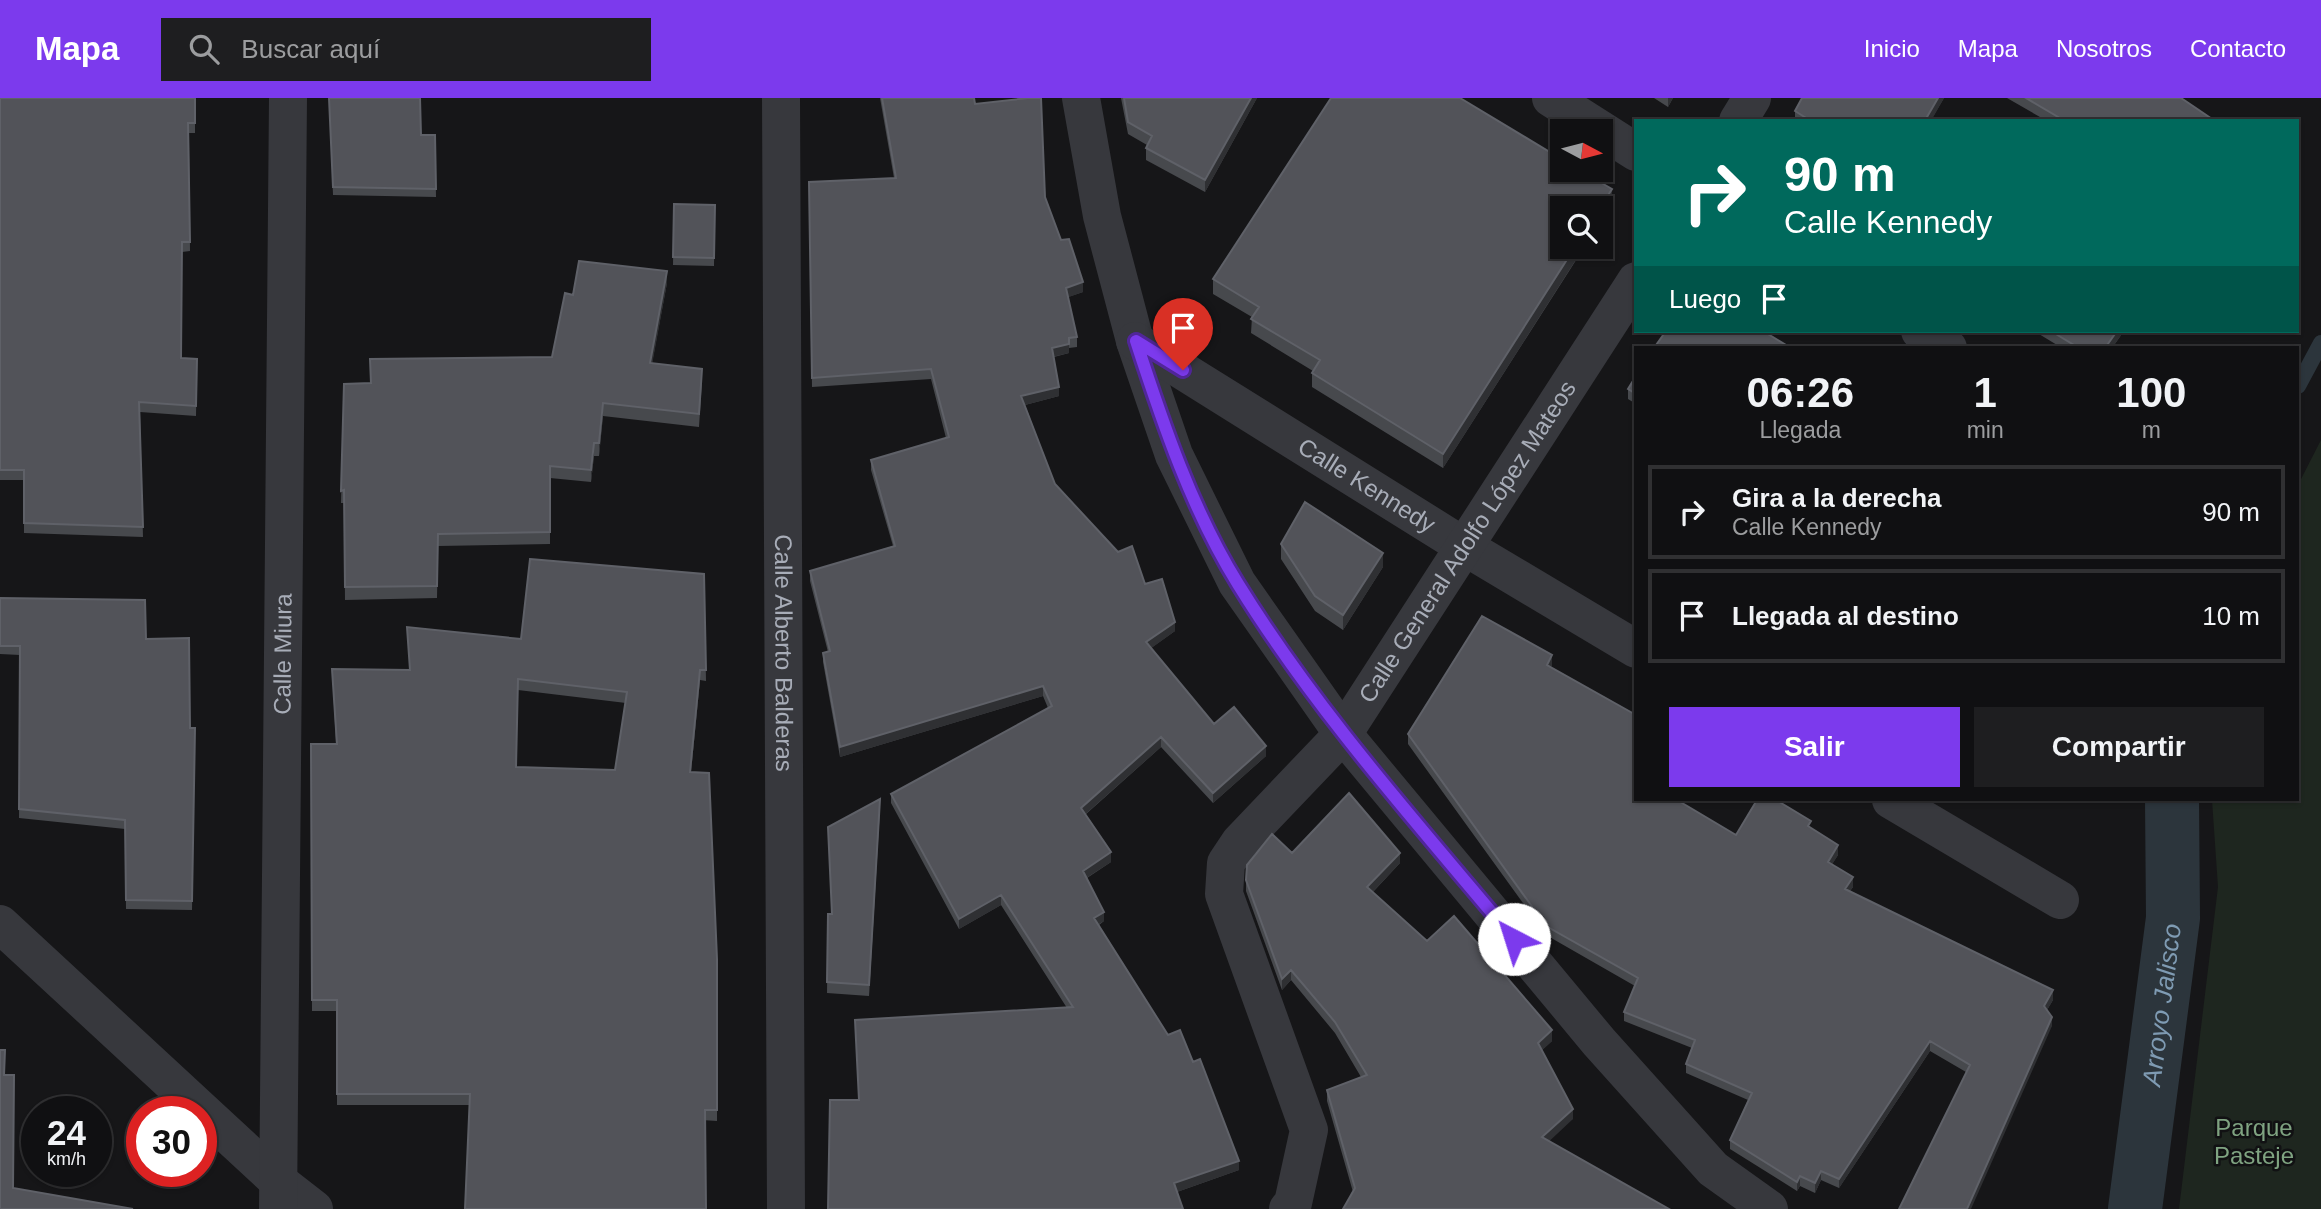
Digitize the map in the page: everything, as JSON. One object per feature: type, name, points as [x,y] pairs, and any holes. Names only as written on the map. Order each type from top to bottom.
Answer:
[{"type":"street","name":"Calle Miura","points":[[278,1195],[288,98]]},
{"type":"street","name":"Calle Alberto Balderas","points":[[781,98],[786,1209]]},
{"type":"street","points":[[1082,98],[1102,216],[1136,341],[1174,455],[1237,583],[1343,734],[1599,1042],[1713,1169],[1769,1209]]},
{"type":"street","points":[[1550,98],[1634,151]]},
{"type":"street","points":[[1739,119],[1752,98]]},
{"type":"street","name":"Calle General Adolfo López Mateos","points":[[1288,1209],[1293,1203],[1309,1130],[1224,894],[1226,863],[1240,842],[1343,734],[1634,284]]},
{"type":"street","points":[[1923,333],[1945,346]]},
{"type":"street","name":"Calle Kennedy","points":[[1136,341],[1465,547],[1634,648]]},
{"type":"street","points":[[1893,801],[2060,900]]},
{"type":"street","points":[[0,924],[278,1195],[314,1209]]},
{"type":"green space","name":"Parque Pasteje","points":[[2321,440],[2321,1209],[2179,1209],[2218,887],[2212,801],[2299,801],[2299,483]]},
{"type":"building","points":[[0,98],[195,98],[195,123],[188,123],[190,242],[182,242],[181,358],[197,359],[196,406],[139,402],[143,527],[24,523],[24,470],[0,470]]},
{"type":"building","points":[[329,98],[420,98],[421,135],[435,135],[436,189],[333,187]]},
{"type":"building","points":[[882,98],[974,98],[975,104],[1041,98],[1045,197],[1061,240],[1069,239],[1083,282],[1066,288],[1077,337],[1069,338],[1069,344],[1052,348],[1059,387],[1021,396],[1055,484],[1118,552],[1132,546],[1145,584],[1162,579],[1175,622],[1146,642],[1214,724],[1234,707],[1266,746],[1213,793],[1161,737],[1081,808],[1111,852],[1083,871],[1104,912],[1094,918],[1168,1035],[1180,1030],[1193,1062],[1200,1059],[1239,1161],[1174,1183],[1183,1209],[828,1209],[830,1100],[859,1100],[855,1020],[1073,1007],[1001,895],[959,919],[891,794],[1052,706],[1043,686],[840,747],[823,653],[830,651],[810,571],[895,546],[871,460],[949,437],[931,369],[812,378],[809,182],[896,178]]},
{"type":"building","points":[[1124,98],[1251,98],[1205,180],[1146,148],[1152,136],[1128,122]]},
{"type":"building","points":[[1331,98],[1460,98],[1550,152],[1550,182],[1600,182],[1612,189],[1608,196],[1550,196],[1550,259],[1567,259],[1443,454],[1312,373],[1320,360],[1251,319],[1259,307],[1213,279]]},
{"type":"building","points":[[1802,98],[1938,98],[1927,117],[1930,119],[1808,119],[1795,111]]},
{"type":"building","points":[[2026,98],[2181,98],[2212,119],[2062,119]]},
{"type":"building","points":[[674,204],[715,205],[714,258],[673,257]]},
{"type":"building","points":[[579,261],[667,271],[650,363],[702,369],[699,414],[603,403],[599,443],[594,443],[591,470],[550,466],[550,532],[438,534],[437,586],[345,587],[344,490],[341,491],[344,384],[371,383],[370,359],[552,357],[565,293],[573,295]]},
{"type":"building","points":[[1665,333],[1766,333],[1788,346],[1655,346]]},
{"type":"building","points":[[2054,333],[2116,333],[2106,346],[2076,346]]},
{"type":"building","points":[[1634,379],[1634,393],[1628,389]]},
{"type":"building","points":[[1305,502],[1383,553],[1343,615],[1315,596],[1281,544]]},
{"type":"building","points":[[530,559],[704,574],[706,670],[700,670],[690,772],[709,773],[717,959],[717,1110],[705,1110],[706,1209],[465,1209],[470,1094],[337,1094],[337,1000],[312,1000],[311,744],[337,744],[332,669],[410,670],[407,627],[521,639]],"holes":[[[518,679],[627,692],[615,770],[516,767]]]},
{"type":"building","points":[[0,598],[145,600],[146,639],[189,638],[190,728],[195,728],[192,901],[126,900],[125,820],[19,809],[20,646],[0,646]]},
{"type":"building","points":[[1482,616],[1552,655],[1547,665],[1634,714],[1634,801],[1679,801],[1736,835],[1756,801],[1778,801],[1811,821],[1808,826],[1838,845],[1828,862],[1853,877],[1845,889],[2053,990],[2044,1006],[2052,1017],[1967,1209],[1899,1209],[1970,1065],[1930,1041],[1839,1179],[1821,1171],[1815,1183],[1800,1176],[1797,1182],[1730,1140],[1752,1093],[1686,1064],[1695,1040],[1624,1012],[1638,978],[1546,926],[1408,734]]},
{"type":"building","points":[[1349,793],[1400,853],[1367,887],[1427,941],[1454,916],[1552,1030],[1538,1043],[1573,1109],[1542,1137],[1669,1209],[1343,1209],[1355,1188],[1327,1090],[1367,1075],[1335,1022],[1291,970],[1282,979],[1246,880],[1247,865],[1272,834],[1292,853]]},
{"type":"building","points":[[880,799],[869,985],[827,982],[828,914],[832,914],[828,827]]},
{"type":"building","points":[[0,1050],[5,1050],[4,1075],[14,1075],[13,1188],[133,1209],[0,1209]]},
{"type":"waterway","points":[[2299,384],[2321,343]]},
{"type":"waterway","name":"Arroyo Jalisco","points":[[2135,1209],[2173,918],[2172,801]]},
{"type":"route","points":[[1183,370],[1136,341],[1174,455],[1237,583],[1343,734],[1514,939]]}]
